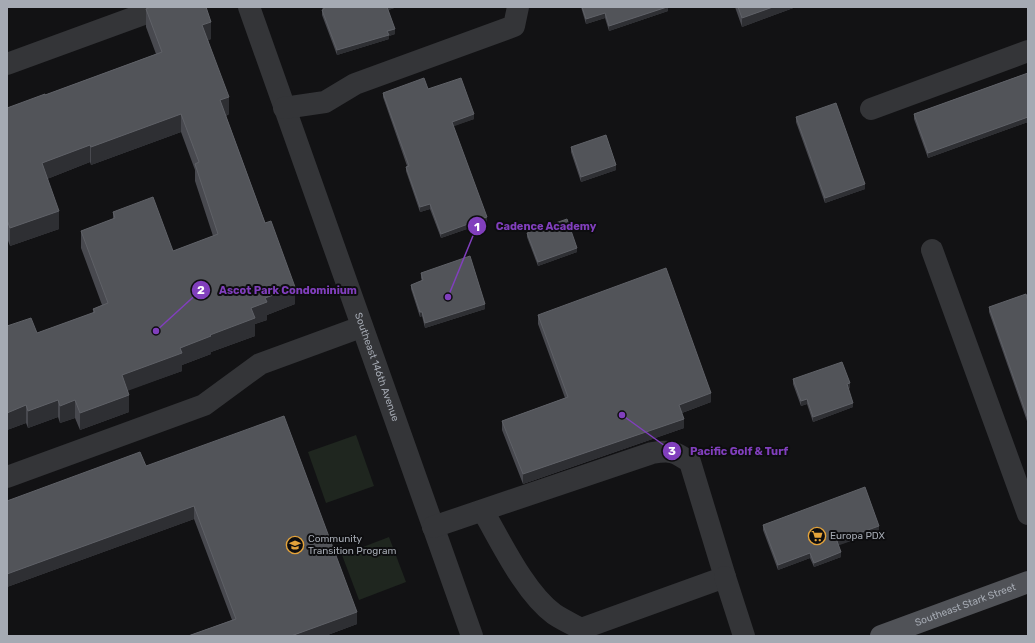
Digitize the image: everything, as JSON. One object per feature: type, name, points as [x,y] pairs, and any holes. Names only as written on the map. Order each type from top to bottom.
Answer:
[{"type":"main road","name":"Southeast Stark Street","points":[[881,636],[1028,582]]},
{"type":"street","points":[[7,64],[163,7]]},
{"type":"street","name":"Southeast 146th Avenue","points":[[249,7],[361,327],[472,636]]},
{"type":"street","points":[[284,108],[325,102],[355,84],[514,26],[518,7]]},
{"type":"street","points":[[871,109],[1028,51]]},
{"type":"street","points":[[932,250],[1028,514]]},
{"type":"street","points":[[7,477],[204,405],[260,364],[361,327]]},
{"type":"street","points":[[433,527],[652,453],[666,451],[677,453],[690,462],[744,636]]},
{"type":"street","points":[[483,510],[524,581],[553,613],[581,629],[725,577]]},
{"type":"shaded area","points":[[356,435],[374,486],[326,503],[308,452]]},
{"type":"shaded area","points":[[389,537],[406,582],[359,600],[342,555]]},
{"type":"building","points":[[150,7],[206,7],[211,22],[202,25],[229,97],[220,100],[265,223],[271,221],[295,287],[265,298],[267,302],[251,308],[255,318],[180,348],[182,353],[122,375],[129,395],[80,413],[75,400],[60,406],[58,400],[28,411],[26,405],[7,413],[7,326],[31,318],[37,333],[95,312],[93,309],[108,303],[81,231],[115,218],[113,212],[153,197],[173,251],[218,234],[195,164],[199,162],[181,114],[91,147],[90,145],[42,163],[59,211],[10,228],[7,220],[7,108],[162,52],[146,9]]},
{"type":"building","points":[[324,7],[387,7],[395,29],[387,31],[389,35],[337,50],[322,10]]},
{"type":"building","points":[[582,7],[667,7],[609,26],[605,13],[586,19]]},
{"type":"building","points":[[738,7],[773,7],[742,18]]},
{"type":"building","points":[[1028,73],[1028,117],[928,153],[914,114]]},
{"type":"building","points":[[424,78],[428,89],[461,78],[474,114],[452,122],[487,217],[441,234],[430,204],[420,207],[406,167],[409,166],[383,93]]},
{"type":"building","points":[[836,103],[865,184],[825,198],[796,117]]},
{"type":"building","points":[[606,135],[616,165],[581,177],[571,147]]},
{"type":"building","points":[[567,219],[577,248],[538,262],[527,233]]},
{"type":"building","points":[[470,256],[485,304],[425,323],[411,285],[423,280],[421,273]]},
{"type":"building","points":[[666,268],[711,393],[679,405],[684,419],[523,474],[502,421],[568,397],[538,315]]},
{"type":"building","points":[[1026,294],[1028,301],[1028,419],[989,307]]},
{"type":"building","points":[[842,362],[850,383],[847,384],[853,403],[813,417],[807,399],[801,401],[793,379]]},
{"type":"building","points":[[284,416],[357,612],[291,636],[188,636],[236,619],[194,506],[7,574],[7,501],[140,452],[146,466]]},
{"type":"building","points":[[865,487],[879,526],[837,541],[841,552],[814,563],[810,553],[778,565],[763,525]]},
{"type":"place","name":"Cadence Academy","points":[[448,297]]},
{"type":"place","name":"Ascot Park Condominium","points":[[156,331]]},
{"type":"place","name":"Pacific Golf & Turf","points":[[622,415]]},
{"type":"place","name":"Europa PDX","points":[[817,536]]},
{"type":"place","name":"Community Transition Program","points":[[295,545]]}]
